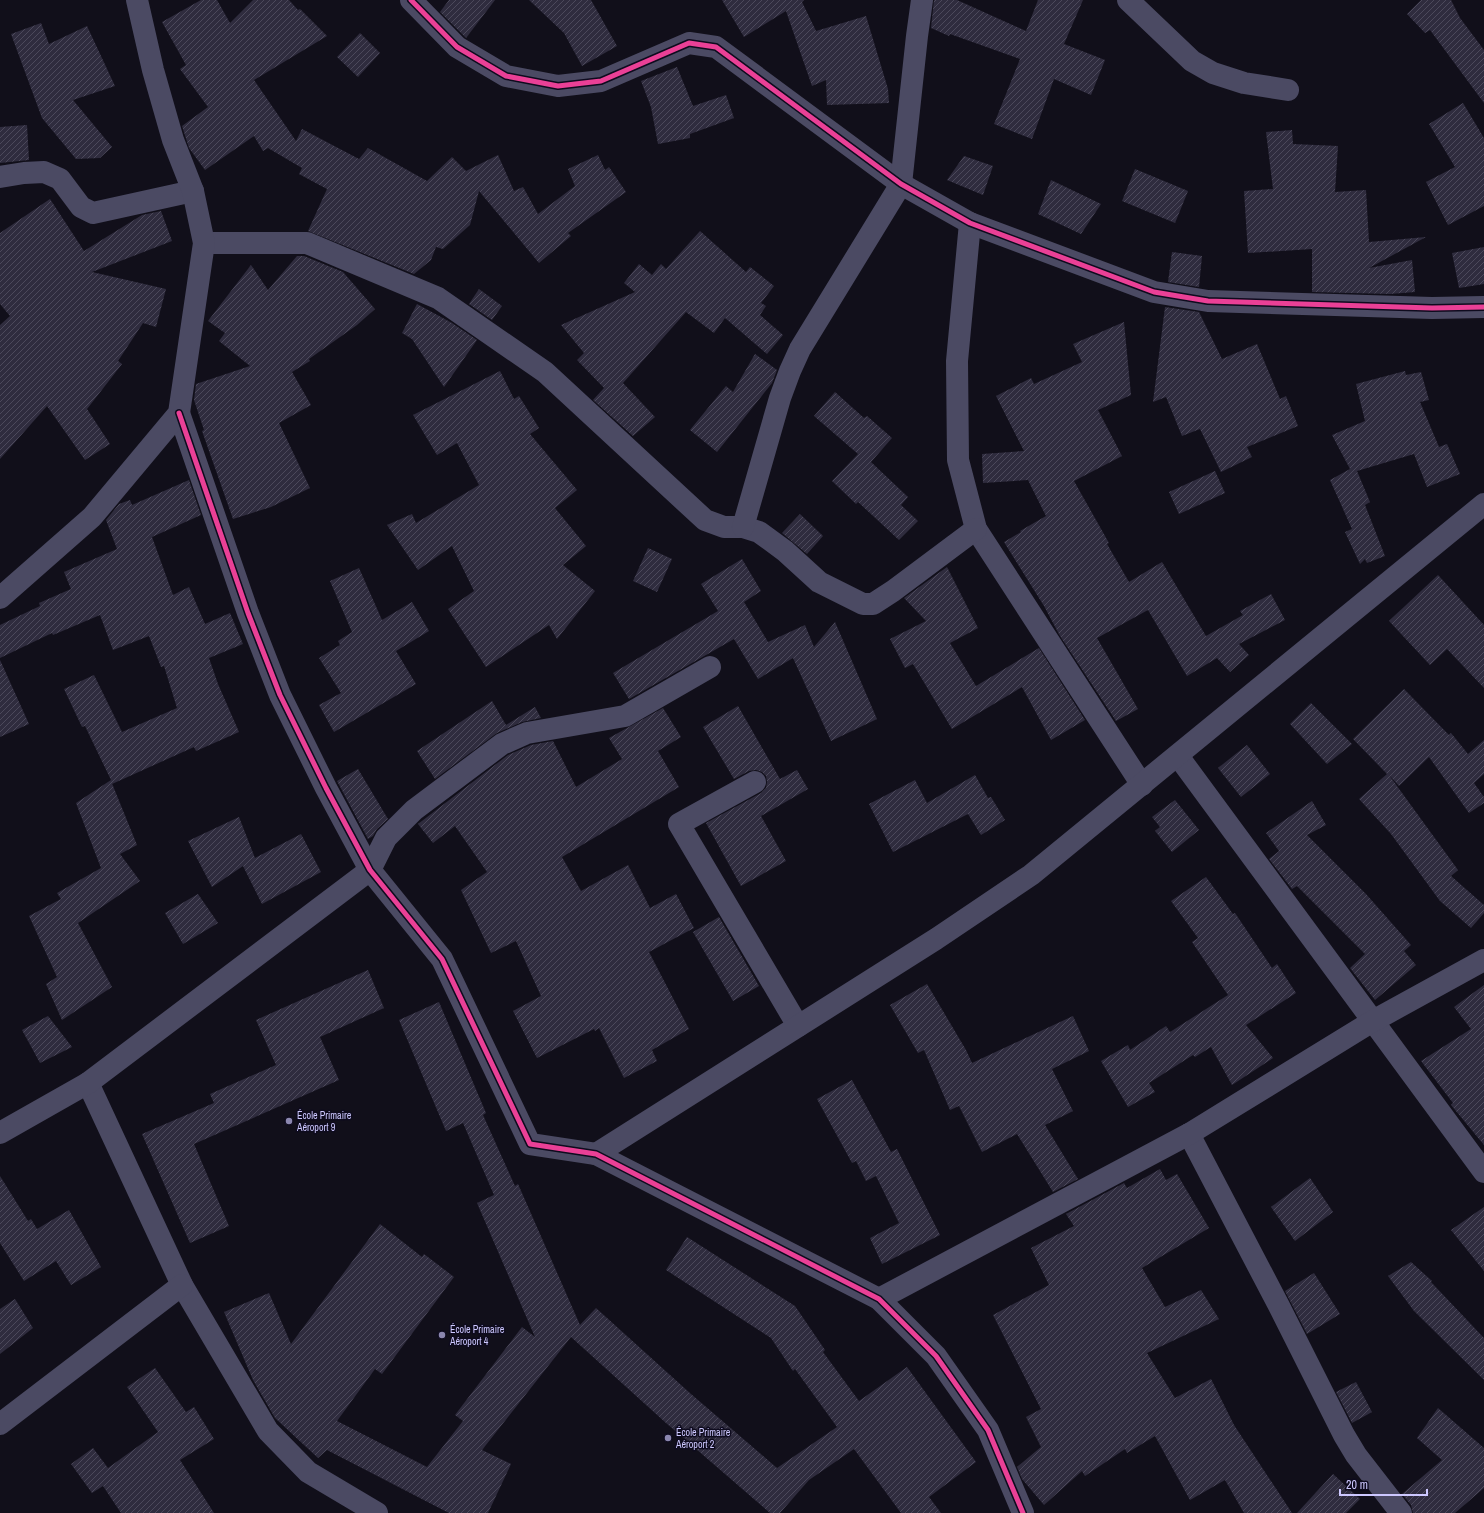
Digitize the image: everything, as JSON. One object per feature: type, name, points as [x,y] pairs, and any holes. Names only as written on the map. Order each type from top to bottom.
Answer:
[{"type":"street","points":[[137,0],[173,140],[193,191],[204,243],[180,413],[248,613],[280,695],[326,788],[370,870],[442,959],[530,1144],[596,1154],[879,1299],[936,1356],[988,1430],[1023,1513]]},
{"type":"street","points":[[411,0],[457,46],[506,76],[558,86],[601,81],[689,43],[716,47],[901,184],[970,222],[1154,292],[1208,301],[1432,308],[1484,307]]},
{"type":"street","points":[[743,527],[777,406],[800,349],[901,184],[922,0]]},
{"type":"street","points":[[1128,0],[1192,61],[1213,73],[1244,83],[1288,90]]},
{"type":"street","points":[[0,177],[24,173],[44,172],[60,179],[81,207],[93,213],[193,191]]},
{"type":"street","points":[[970,222],[957,361],[958,460],[976,529],[1142,785]]},
{"type":"street","points":[[204,243],[307,243],[438,298],[545,372],[705,520],[724,527],[743,527],[759,532],[785,552],[819,582],[863,604],[873,604],[893,591],[976,529]]},
{"type":"street","points":[[0,598],[92,517],[180,413]]},
{"type":"street","points":[[596,1154],[936,939],[1032,875],[1484,504]]},
{"type":"street","points":[[0,1133],[88,1083],[370,870],[386,838],[414,810],[502,744],[528,733],[625,716],[710,667]]},
{"type":"street","points":[[1178,756],[1484,1172]]},
{"type":"street","points":[[755,782],[679,824],[798,1026]]},
{"type":"street","points":[[879,1299],[1189,1134],[1373,1021],[1484,960]]},
{"type":"street","points":[[88,1083],[182,1285],[268,1431],[308,1472],[377,1513]]},
{"type":"street","points":[[1189,1134],[1279,1306],[1344,1436],[1356,1455],[1401,1513]]},
{"type":"street","points":[[0,1424],[182,1285]]},
{"type":"building","points":[[201,0],[217,0],[230,23],[253,0],[289,0],[327,36],[254,80],[296,141],[302,129],[359,159],[368,148],[427,181],[452,157],[466,171],[498,155],[514,191],[523,187],[538,214],[575,186],[568,169],[598,155],[605,170],[609,167],[626,192],[568,233],[571,236],[539,263],[479,191],[470,225],[443,249],[436,247],[431,260],[414,274],[308,231],[327,189],[299,174],[302,168],[268,148],[263,151],[254,136],[205,170],[189,148],[182,126],[208,107],[180,69],[186,65],[162,22]]},
{"type":"building","points":[[449,0],[495,0],[466,38],[440,12]]},
{"type":"building","points":[[529,0],[591,0],[617,46],[582,66],[564,33]]},
{"type":"building","points":[[722,0],[804,0],[802,2],[816,31],[866,16],[888,89],[889,103],[827,105],[826,80],[812,86],[786,11],[744,37]]},
{"type":"building","points":[[934,0],[957,0],[1026,31],[1038,0],[1083,0],[1064,44],[1105,60],[1091,95],[1054,79],[1032,139],[994,124],[1020,59],[950,34],[949,36],[931,28]]},
{"type":"building","points":[[1421,0],[1451,0],[1460,18],[1484,50],[1484,103],[1430,30],[1425,33],[1407,14]]},
{"type":"building","points":[[41,23],[49,44],[87,26],[115,86],[73,100],[112,147],[100,158],[76,159],[42,118],[11,34]]},
{"type":"building","points":[[360,33],[380,53],[358,77],[337,57]]},
{"type":"building","points":[[677,67],[693,106],[726,95],[734,118],[690,134],[690,138],[658,144],[651,107],[641,81]]},
{"type":"building","points":[[1463,103],[1484,138],[1484,206],[1448,225],[1426,182],[1455,167],[1429,124]]},
{"type":"building","points":[[27,125],[29,160],[0,163],[0,127]]},
{"type":"building","points":[[1292,130],[1293,144],[1338,146],[1335,192],[1366,190],[1369,242],[1426,237],[1369,268],[1412,260],[1415,292],[1390,294],[1312,292],[1312,249],[1248,253],[1244,191],[1273,189],[1266,132]]},
{"type":"building","points":[[964,156],[993,166],[983,195],[947,180]]},
{"type":"building","points":[[1135,169],[1188,191],[1175,223],[1122,201]]},
{"type":"building","points":[[1051,180],[1101,204],[1081,234],[1038,214]]},
{"type":"building","points":[[50,199],[84,251],[142,215],[161,211],[172,241],[92,272],[166,289],[156,327],[143,323],[118,361],[122,364],[87,409],[110,444],[85,460],[47,406],[0,459],[0,325],[10,316],[0,304],[0,233]]},
{"type":"building","points":[[700,231],[746,272],[750,267],[774,286],[761,303],[766,306],[760,315],[783,335],[767,354],[725,318],[714,333],[686,312],[623,383],[655,417],[633,436],[593,400],[604,388],[577,360],[584,353],[561,325],[635,292],[624,283],[639,264],[652,275],[661,264],[666,269]]},
{"type":"building","points":[[1484,247],[1484,284],[1459,288],[1452,253]]},
{"type":"building","points":[[1172,252],[1202,256],[1199,287],[1168,282]]},
{"type":"building","points":[[297,256],[304,256],[343,272],[375,309],[357,325],[309,359],[310,361],[292,372],[311,405],[279,423],[310,488],[271,507],[233,519],[202,431],[204,430],[194,400],[196,384],[250,366],[219,341],[225,333],[208,321],[251,265],[268,290]]},
{"type":"building","points":[[479,289],[502,306],[492,320],[469,304]]},
{"type":"building","points":[[417,304],[452,323],[477,340],[444,387],[412,339],[402,333]]},
{"type":"building","points":[[1165,307],[1199,312],[1222,359],[1257,344],[1280,399],[1286,396],[1298,426],[1247,447],[1252,457],[1221,472],[1200,429],[1182,436],[1166,397],[1153,402]]},
{"type":"building","points":[[1124,322],[1131,395],[1098,410],[1122,456],[1074,481],[1109,543],[1107,544],[1129,582],[1162,562],[1206,636],[1243,615],[1240,611],[1271,594],[1285,620],[1239,644],[1249,655],[1230,672],[1217,658],[1187,676],[1148,610],[1097,638],[1138,709],[1116,721],[1060,636],[1044,606],[1004,542],[1046,516],[1028,480],[983,483],[982,454],[1024,451],[996,396],[1031,378],[1034,384],[1082,362],[1073,344]]},
{"type":"building","points":[[755,354],[777,370],[772,383],[717,452],[690,430],[726,386],[733,392]]},
{"type":"building","points":[[500,371],[514,399],[519,396],[539,428],[530,434],[577,490],[555,508],[586,546],[563,565],[595,591],[557,639],[549,625],[486,667],[448,609],[474,591],[452,546],[418,570],[387,525],[412,514],[416,523],[479,485],[457,443],[437,455],[413,415]]},
{"type":"building","points":[[1405,371],[1406,375],[1421,372],[1429,400],[1420,402],[1439,447],[1447,444],[1460,474],[1427,487],[1414,454],[1357,471],[1370,502],[1365,505],[1385,556],[1367,563],[1365,559],[1360,564],[1345,532],[1352,529],[1330,480],[1350,469],[1332,435],[1365,421],[1356,384]]},
{"type":"building","points":[[835,392],[864,418],[867,416],[892,438],[871,462],[908,497],[901,505],[918,521],[899,540],[858,502],[856,504],[832,481],[858,454],[814,416]]},
{"type":"building","points":[[1215,471],[1225,493],[1179,514],[1169,492]]},
{"type":"building","points":[[189,480],[201,515],[152,537],[173,595],[189,587],[205,624],[230,613],[243,644],[209,658],[218,684],[239,732],[196,751],[194,747],[112,784],[137,845],[120,854],[140,881],[78,923],[112,987],[62,1020],[46,984],[57,977],[29,916],[61,899],[57,893],[101,868],[76,803],[111,780],[85,726],[82,727],[64,689],[94,675],[122,732],[177,708],[164,666],[161,667],[149,636],[113,650],[100,615],[53,635],[52,633],[0,658],[0,625],[40,606],[39,603],[71,589],[64,572],[117,549],[106,520],[119,504],[130,500],[132,505]]},
{"type":"building","points":[[800,514],[823,536],[807,554],[782,533]]},
{"type":"building","points":[[648,548],[672,559],[657,592],[633,581]]},
{"type":"building","points":[[742,559],[761,591],[744,602],[768,642],[805,625],[814,647],[835,622],[877,719],[831,741],[793,658],[758,679],[734,639],[629,699],[613,673],[718,611],[701,584]]},
{"type":"building","points":[[947,567],[978,628],[950,643],[976,686],[1039,648],[1085,720],[1051,740],[1022,687],[952,729],[913,664],[905,668],[890,639],[926,621],[904,598]]},
{"type":"building","points":[[359,568],[382,620],[412,602],[429,631],[396,651],[416,684],[334,732],[319,705],[341,693],[319,658],[340,645],[338,641],[352,632],[330,581]]},
{"type":"building","points":[[1438,575],[1484,625],[1484,688],[1447,649],[1430,665],[1389,621]]},
{"type":"building","points":[[0,660],[29,724],[0,737]]},
{"type":"building","points":[[1404,689],[1449,735],[1451,733],[1468,754],[1484,740],[1484,774],[1474,783],[1484,797],[1484,803],[1469,813],[1429,757],[1399,786],[1389,775],[1458,870],[1451,876],[1484,905],[1484,913],[1471,928],[1440,901],[1391,834],[1359,799],[1387,774],[1353,739]]},
{"type":"building","points":[[492,701],[506,725],[535,707],[541,718],[522,722],[497,733],[435,779],[417,751]]},
{"type":"building","points":[[1311,703],[1352,744],[1327,764],[1290,724]]},
{"type":"building","points":[[738,706],[780,779],[797,770],[808,789],[761,816],[786,861],[741,886],[706,823],[761,793],[766,788],[766,776],[762,772],[756,770],[749,771],[734,779],[703,727]]},
{"type":"building","points":[[663,708],[681,737],[658,751],[679,787],[562,857],[581,891],[628,865],[650,908],[676,894],[694,928],[649,952],[689,1029],[652,1050],[657,1061],[624,1078],[599,1028],[595,1031],[594,1029],[537,1058],[513,1011],[541,996],[516,941],[491,953],[461,890],[487,872],[455,826],[433,843],[418,824],[508,755],[531,745],[553,741],[576,787],[622,759],[609,738]]},
{"type":"building","points":[[1247,745],[1270,774],[1241,797],[1218,768]]},
{"type":"building","points":[[358,769],[388,819],[377,829],[373,836],[368,839],[337,781]]},
{"type":"building","points":[[975,775],[988,798],[991,797],[1005,820],[981,835],[968,814],[893,852],[869,804],[915,780],[927,803]]},
{"type":"building","points":[[1175,800],[1199,830],[1172,852],[1155,831],[1160,827],[1152,817]]},
{"type":"building","points":[[1312,801],[1326,825],[1307,835],[1366,894],[1411,945],[1404,951],[1416,965],[1375,1000],[1350,968],[1365,954],[1297,886],[1292,889],[1269,859],[1279,851],[1266,833]]},
{"type":"building","points":[[239,817],[255,858],[301,834],[321,872],[262,904],[243,866],[212,887],[188,841]]},
{"type":"building","points":[[1206,877],[1233,914],[1235,913],[1272,968],[1277,964],[1296,993],[1246,1025],[1273,1058],[1232,1085],[1211,1047],[1195,1057],[1193,1055],[1149,1083],[1155,1092],[1128,1107],[1101,1061],[1128,1045],[1130,1050],[1166,1026],[1170,1032],[1228,995],[1192,942],[1198,938],[1171,901]]},
{"type":"building","points":[[198,894],[218,923],[183,944],[165,913]]},
{"type":"building","points":[[719,917],[759,986],[733,1001],[693,932]]},
{"type":"building","points":[[368,970],[384,1008],[320,1037],[339,1080],[194,1144],[229,1226],[190,1243],[142,1134],[214,1103],[210,1094],[276,1065],[256,1020]]},
{"type":"building","points":[[927,984],[966,1050],[972,1063],[1073,1016],[1089,1051],[1052,1069],[1073,1111],[1045,1125],[1078,1179],[1053,1192],[1017,1134],[982,1152],[959,1106],[950,1110],[924,1050],[918,1053],[890,1005]]},
{"type":"building","points":[[1484,985],[1484,1145],[1451,1105],[1453,1103],[1421,1061],[1471,1029],[1454,1007]]},
{"type":"building","points":[[439,1002],[486,1113],[483,1115],[515,1186],[518,1184],[580,1325],[596,1308],[691,1394],[777,1468],[837,1427],[795,1369],[793,1371],[771,1338],[666,1270],[687,1237],[795,1306],[825,1350],[823,1352],[859,1401],[907,1367],[976,1462],[929,1497],[941,1513],[901,1513],[854,1449],[809,1480],[780,1513],[770,1513],[666,1423],[571,1337],[482,1450],[511,1464],[488,1513],[449,1513],[327,1450],[318,1458],[275,1418],[253,1380],[224,1312],[269,1293],[291,1344],[380,1224],[422,1257],[424,1254],[454,1277],[382,1374],[375,1369],[337,1421],[427,1467],[463,1421],[455,1415],[522,1327],[535,1337],[477,1203],[494,1195],[463,1123],[446,1131],[399,1020]]},
{"type":"building","points":[[48,1016],[72,1047],[40,1063],[22,1030]]},
{"type":"building","points":[[852,1080],[891,1152],[897,1149],[940,1235],[882,1264],[870,1238],[899,1223],[876,1176],[866,1181],[856,1161],[852,1163],[817,1099]]},
{"type":"building","points":[[1160,1169],[1166,1180],[1177,1174],[1209,1228],[1142,1268],[1165,1307],[1201,1290],[1219,1319],[1147,1353],[1175,1398],[1211,1379],[1234,1425],[1292,1513],[1244,1513],[1225,1480],[1190,1500],[1155,1436],[1127,1453],[1125,1449],[1085,1476],[1082,1471],[1044,1505],[1022,1479],[1017,1467],[1041,1447],[1026,1417],[1041,1409],[993,1315],[1049,1285],[1031,1248],[1074,1226],[1066,1214],[1124,1183],[1127,1188]]},
{"type":"building","points":[[0,1176],[28,1221],[31,1219],[37,1229],[69,1210],[101,1267],[71,1285],[56,1261],[24,1281],[0,1243]]},
{"type":"building","points":[[1310,1178],[1333,1212],[1295,1241],[1271,1207]]},
{"type":"building","points":[[1484,1207],[1484,1271],[1451,1230]]},
{"type":"building","points":[[1411,1262],[1432,1281],[1431,1282],[1484,1338],[1484,1380],[1414,1311],[1388,1276]]},
{"type":"building","points":[[1314,1273],[1340,1314],[1307,1334],[1285,1291]]},
{"type":"building","points":[[15,1299],[33,1328],[0,1354],[0,1309]]},
{"type":"building","points":[[155,1368],[186,1412],[194,1407],[214,1439],[180,1460],[214,1513],[121,1513],[103,1486],[92,1493],[71,1464],[93,1448],[108,1468],[158,1432],[127,1387]]},
{"type":"building","points":[[1356,1382],[1372,1412],[1352,1423],[1336,1392]]},
{"type":"building","points":[[1438,1408],[1484,1448],[1484,1488],[1455,1513],[1413,1513],[1411,1505],[1402,1494],[1442,1460],[1417,1438]]},
{"type":"building","points":[[1333,1474],[1360,1499],[1346,1513],[1297,1513]]},
{"type":"cycle path","points":[[411,0],[457,47],[506,76],[558,86],[601,81],[689,43],[716,47],[901,184],[970,223],[1154,292],[1208,301],[1432,308],[1484,307]]},
{"type":"cycle path","points":[[179,413],[248,613],[280,695],[326,788],[370,870],[442,959],[530,1144],[596,1154],[879,1299],[936,1356],[988,1430],[1023,1513]]},
{"type":"place","name":"École Primaire Aéroport 9","points":[[289,1121]]},
{"type":"place","name":"École Primaire Aéroport 4","points":[[442,1335]]},
{"type":"place","name":"École Primaire Aéroport 2","points":[[668,1438]]}]
